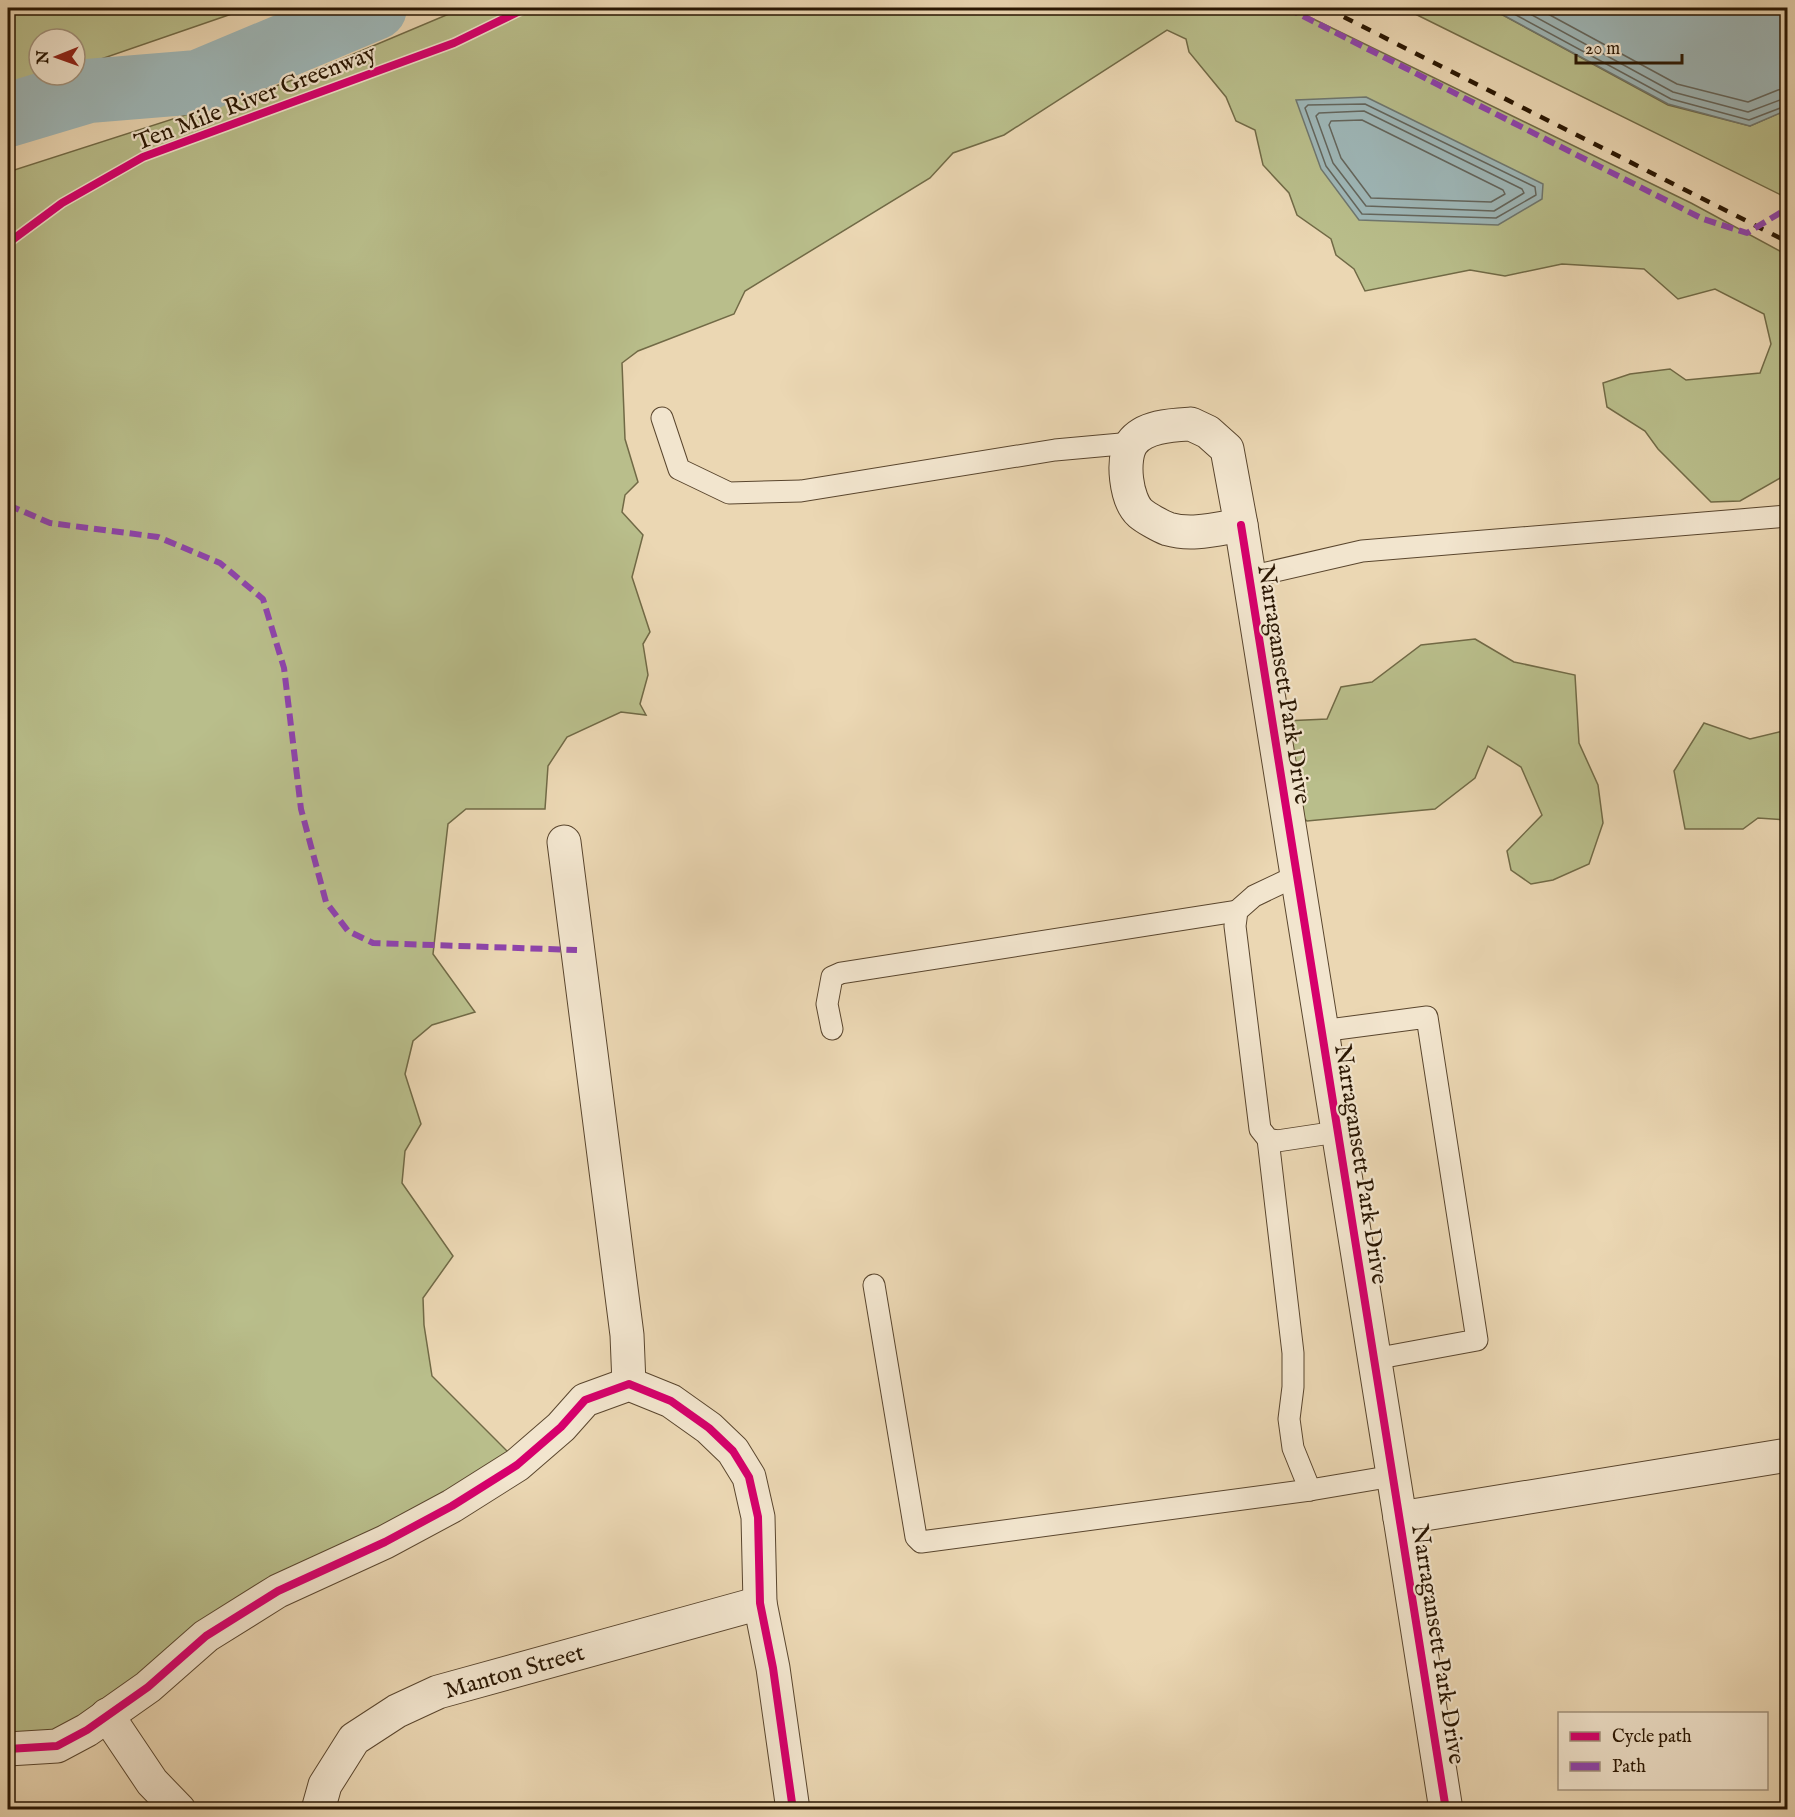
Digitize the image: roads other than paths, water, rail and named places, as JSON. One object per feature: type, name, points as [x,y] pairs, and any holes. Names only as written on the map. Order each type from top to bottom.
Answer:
[{"type":"street","name":"Narragansett Park Drive","points":[[1132,443],[1147,431],[1171,425],[1191,424],[1208,432],[1227,449],[1446,1809]]},
{"type":"street","points":[[1132,443],[1125,464],[1128,489],[1139,512],[1166,528],[1193,533],[1240,525]]},
{"type":"street","points":[[564,842],[627,1335],[629,1384]]},
{"type":"street","points":[[8,1749],[57,1746],[87,1730],[148,1687],[206,1636],[224,1624],[278,1591],[385,1542],[452,1506],[517,1465],[561,1427],[585,1400],[629,1384],[671,1401],[709,1428],[734,1451],[749,1477],[758,1517],[760,1603],[773,1668],[793,1809]]},
{"type":"street","name":"Narragansett Park Drive","points":[[1400,1518],[1788,1455]]},
{"type":"street","name":"Manton Street","points":[[318,1809],[325,1785],[354,1739],[408,1706],[438,1692],[760,1603]]},
{"type":"street","points":[[107,1715],[152,1782],[179,1809]]},
{"type":"lane","points":[[662,418],[679,469],[729,493],[801,491],[1055,450],[1132,443]]},
{"type":"lane","points":[[1249,577],[1362,551],[1788,516]]},
{"type":"lane","points":[[832,1029],[827,1004],[832,977],[841,973],[1237,911],[1254,896],[1296,876]]},
{"type":"lane","points":[[1237,911],[1235,926],[1260,1129],[1268,1139],[1293,1353],[1293,1387],[1289,1419],[1293,1448],[1310,1490]]},
{"type":"lane","points":[[1321,1031],[1427,1017],[1477,1341],[1374,1359]]},
{"type":"lane","points":[[1268,1139],[1277,1141],[1337,1132]]},
{"type":"lane","points":[[874,1285],[916,1537],[921,1542],[1310,1490],[1393,1476]]},
{"type":"water","points":[[1490,8],[1787,8],[1787,110],[1750,126],[1668,104]]},
{"type":"water","points":[[1366,97],[1543,184],[1542,199],[1498,225],[1359,220],[1321,169],[1296,100]]},
{"type":"waterway","points":[[8,115],[88,91],[198,82],[375,8]]},
{"type":"railway","points":[[1326,8],[1788,242]]}]
